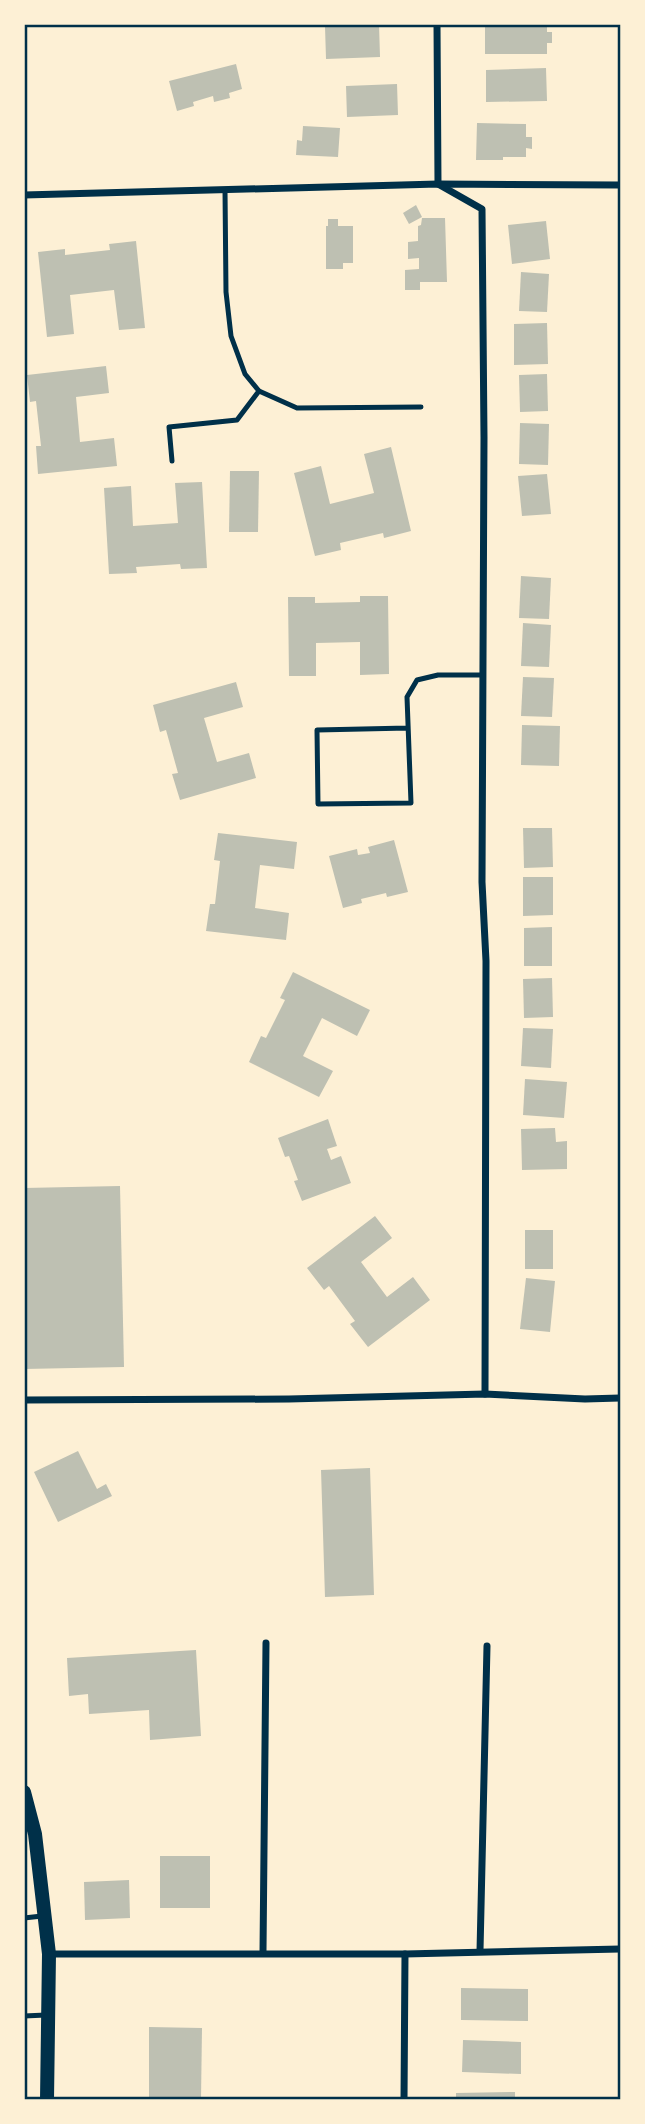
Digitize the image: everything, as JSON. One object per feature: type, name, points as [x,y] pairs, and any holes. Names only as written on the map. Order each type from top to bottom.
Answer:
[{"type":"main road","points":[[24,1792],[50,1954],[47,2099]]},
{"type":"street","points":[[438,24],[438,184]]},
{"type":"street","points":[[438,184],[482,209],[485,1394]]},
{"type":"street","points":[[24,195],[438,184],[621,185]]},
{"type":"street","points":[[24,1400],[289,1399],[485,1394],[621,1398]]},
{"type":"street","points":[[263,1952],[266,1643]]},
{"type":"street","points":[[480,1951],[487,1646]]},
{"type":"street","points":[[50,1954],[405,1954],[621,1948]]},
{"type":"street","points":[[404,2099],[405,1954]]},
{"type":"lane","points":[[225,190],[226,292],[231,336],[245,374],[259,391],[297,408],[421,407]]},
{"type":"lane","points":[[172,461],[169,427],[237,420],[259,391]]},
{"type":"lane","points":[[408,728],[317,730],[318,804],[411,803],[407,697],[417,680],[438,675],[482,676]]},
{"type":"lane","points":[[24,1918],[45,1916]]},
{"type":"lane","points":[[24,2016],[48,2015]]},
{"type":"building","points":[[485,24],[547,24],[547,32],[552,32],[552,43],[547,43],[547,54],[485,54]]},
{"type":"building","points":[[379,25],[380,57],[326,59],[325,27]]},
{"type":"building","points":[[236,64],[242,89],[229,93],[230,98],[214,102],[213,96],[193,102],[194,106],[177,111],[169,81]]},
{"type":"building","points":[[546,68],[547,101],[486,102],[486,70]]},
{"type":"building","points":[[397,84],[398,115],[347,117],[346,86]]},
{"type":"building","points":[[477,123],[526,124],[526,137],[532,137],[532,149],[526,148],[526,157],[476,160]]},
{"type":"building","points":[[303,126],[340,128],[338,157],[296,155],[297,140],[302,141]]},
{"type":"building","points":[[416,205],[422,217],[409,224],[403,213]]},
{"type":"building","points":[[422,218],[445,218],[447,282],[420,282],[420,290],[405,290],[405,270],[419,269],[419,258],[408,259],[408,242],[418,241],[418,226],[421,225]]},
{"type":"building","points":[[328,219],[338,219],[338,226],[353,226],[353,263],[343,263],[343,269],[326,269]]},
{"type":"building","points":[[546,221],[550,259],[512,264],[508,225]]},
{"type":"building","points":[[136,241],[145,328],[119,330],[114,290],[70,295],[74,334],[47,337],[38,252],[65,249],[65,255],[110,250],[109,244]]},
{"type":"building","points":[[521,272],[549,274],[547,312],[519,311]]},
{"type":"building","points":[[547,323],[548,364],[514,365],[514,324]]},
{"type":"building","points":[[106,366],[109,393],[76,397],[80,442],[114,438],[117,466],[38,474],[36,446],[41,446],[36,401],[30,402],[27,375]]},
{"type":"building","points":[[547,374],[548,411],[520,412],[519,375]]},
{"type":"building","points":[[520,423],[549,424],[548,465],[519,464]]},
{"type":"building","points":[[391,447],[411,531],[384,538],[383,533],[340,543],[341,550],[315,556],[294,473],[321,466],[330,504],[374,493],[364,454]]},
{"type":"building","points":[[230,471],[259,471],[258,532],[229,532]]},
{"type":"building","points":[[547,474],[551,514],[522,516],[518,476]]},
{"type":"building","points":[[202,482],[207,568],[181,569],[180,564],[136,567],[137,573],[109,574],[104,488],[131,486],[133,526],[178,523],[175,483]]},
{"type":"building","points":[[521,576],[551,578],[549,619],[519,618]]},
{"type":"building","points":[[360,596],[388,596],[389,674],[360,675],[360,642],[316,643],[316,676],[289,676],[288,597],[315,597],[315,603],[360,602]]},
{"type":"building","points":[[523,623],[551,625],[549,667],[521,666]]},
{"type":"building","points":[[523,677],[554,678],[552,717],[521,716]]},
{"type":"building","points":[[236,682],[243,707],[204,718],[217,762],[249,753],[256,778],[180,800],[172,774],[178,773],[166,730],[160,732],[153,705]]},
{"type":"building","points":[[522,725],[560,726],[559,766],[521,765]]},
{"type":"building","points":[[523,828],[552,828],[553,867],[524,868]]},
{"type":"building","points":[[218,833],[297,842],[294,869],[260,865],[255,908],[289,913],[286,940],[206,931],[210,904],[215,904],[220,861],[214,860]]},
{"type":"building","points":[[394,840],[408,892],[387,897],[386,893],[361,899],[362,903],[343,908],[329,856],[357,849],[358,855],[370,853],[368,847]]},
{"type":"building","points":[[523,877],[553,877],[553,915],[523,916]]},
{"type":"building","points":[[552,927],[552,966],[524,966],[524,928]]},
{"type":"building","points":[[293,972],[370,1010],[357,1036],[322,1018],[303,1056],[333,1071],[319,1097],[249,1062],[261,1036],[266,1038],[285,1000],[280,998]]},
{"type":"building","points":[[552,978],[553,1017],[524,1018],[523,979]]},
{"type":"building","points":[[523,1028],[553,1029],[551,1068],[521,1066]]},
{"type":"building","points":[[525,1079],[567,1082],[564,1118],[523,1115]]},
{"type":"building","points":[[328,1119],[337,1146],[327,1149],[331,1160],[341,1156],[351,1183],[302,1201],[294,1181],[298,1180],[289,1156],[285,1157],[278,1138]]},
{"type":"building","points":[[555,1128],[556,1142],[567,1141],[567,1169],[522,1170],[521,1129]]},
{"type":"building","points":[[120,1186],[124,1367],[24,1369],[24,1188]]},
{"type":"building","points":[[375,1216],[392,1238],[361,1262],[387,1297],[413,1277],[430,1300],[368,1347],[350,1324],[355,1321],[329,1286],[324,1290],[307,1268]]},
{"type":"building","points":[[525,1230],[553,1230],[553,1269],[525,1269]]},
{"type":"building","points":[[526,1278],[555,1281],[550,1332],[520,1329]]},
{"type":"building","points":[[78,1451],[97,1489],[106,1484],[112,1496],[58,1522],[34,1472]]},
{"type":"building","points":[[370,1468],[374,1595],[325,1597],[321,1470]]},
{"type":"building","points":[[196,1650],[201,1736],[150,1740],[149,1710],[89,1714],[88,1694],[69,1696],[67,1658]]},
{"type":"building","points":[[160,1856],[210,1856],[210,1908],[160,1908]]},
{"type":"building","points":[[129,1880],[130,1918],[85,1920],[84,1882]]},
{"type":"building","points":[[461,1988],[528,1989],[528,2021],[461,2020]]},
{"type":"building","points":[[149,2027],[202,2028],[201,2100],[149,2100]]},
{"type":"building","points":[[463,2040],[521,2042],[521,2074],[462,2072]]},
{"type":"building","points":[[515,2092],[515,2100],[456,2100],[456,2093]]}]
